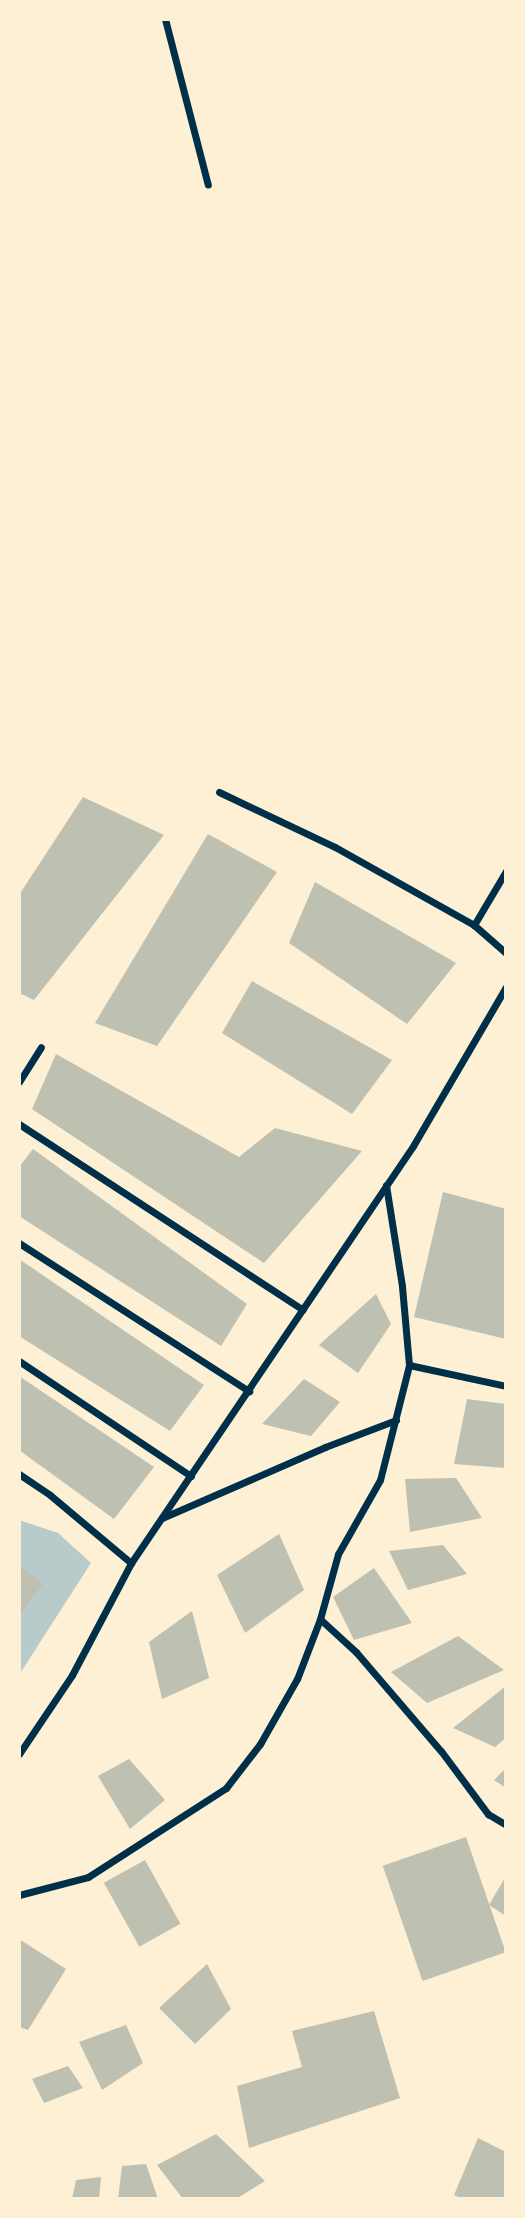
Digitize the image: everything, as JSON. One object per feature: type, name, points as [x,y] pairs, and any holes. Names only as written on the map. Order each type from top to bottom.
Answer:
[{"type":"street","points":[[165,19],[208,185]]},
{"type":"street","points":[[219,792],[335,847],[474,925],[506,953]]},
{"type":"street","points":[[474,925],[506,871]]},
{"type":"street","points":[[19,1754],[72,1675],[131,1563],[250,1391],[386,1185],[506,986]]},
{"type":"street","points":[[19,1082],[41,1047]]},
{"type":"street","points":[[19,1124],[303,1310]]},
{"type":"street","points":[[19,1895],[88,1877],[226,1788],[260,1744],[297,1679],[320,1619],[338,1554],[380,1480],[409,1365],[402,1286],[386,1185]]},
{"type":"street","points":[[19,1243],[250,1391]]},
{"type":"street","points":[[19,1361],[191,1476]]},
{"type":"street","points":[[409,1365],[506,1387]]},
{"type":"street","points":[[162,1518],[325,1447],[396,1420]]},
{"type":"street","points":[[19,1474],[50,1495],[131,1563]]},
{"type":"street","points":[[320,1619],[356,1651],[441,1751],[488,1814],[506,1825]]},
{"type":"shaded area","points":[[19,1520],[58,1533],[91,1563],[19,1675]]},
{"type":"building","points":[[83,797],[164,835],[34,1000],[19,993],[19,895]]},
{"type":"building","points":[[208,834],[277,872],[157,1046],[95,1023]]},
{"type":"building","points":[[315,882],[456,963],[407,1024],[289,943]]},
{"type":"building","points":[[252,981],[392,1060],[352,1114],[222,1033]]},
{"type":"building","points":[[56,1054],[239,1157],[275,1128],[362,1151],[264,1263],[32,1109]]},
{"type":"building","points":[[33,1149],[247,1304],[221,1346],[19,1216],[19,1167]]},
{"type":"building","points":[[443,1192],[506,1209],[506,1339],[414,1317]]},
{"type":"building","points":[[19,1259],[204,1385],[170,1431],[19,1336]]},
{"type":"building","points":[[376,1294],[391,1324],[358,1373],[319,1345]]},
{"type":"building","points":[[19,1376],[154,1467],[114,1519],[19,1450]]},
{"type":"building","points":[[304,1379],[340,1402],[311,1436],[262,1424]]},
{"type":"building","points":[[467,1399],[506,1404],[506,1468],[454,1464]]},
{"type":"building","points":[[456,1478],[482,1518],[410,1532],[405,1479]]},
{"type":"building","points":[[279,1534],[304,1590],[245,1633],[217,1575]]},
{"type":"building","points":[[443,1545],[467,1574],[408,1590],[389,1551]]},
{"type":"building","points":[[19,1566],[43,1584],[19,1616]]},
{"type":"building","points":[[374,1568],[412,1623],[354,1640],[333,1597]]},
{"type":"building","points":[[192,1611],[209,1678],[162,1699],[149,1642]]},
{"type":"building","points":[[458,1636],[504,1670],[427,1703],[391,1672]]},
{"type":"building","points":[[506,1686],[506,1738],[495,1747],[453,1728]]},
{"type":"building","points":[[129,1759],[165,1800],[130,1829],[98,1776]]},
{"type":"building","points":[[506,1768],[506,1788],[494,1780]]},
{"type":"building","points":[[466,1837],[506,1952],[423,1981],[383,1866]]},
{"type":"building","points":[[145,1860],[180,1924],[139,1947],[104,1883]]},
{"type":"building","points":[[506,1876],[506,1916],[489,1905]]},
{"type":"building","points":[[19,1939],[66,1969],[28,2030],[19,2027]]},
{"type":"building","points":[[207,1964],[231,2009],[195,2044],[159,2008]]},
{"type":"building","points":[[374,2011],[400,2098],[249,2148],[237,2086],[302,2067],[292,2031]]},
{"type":"building","points":[[126,2025],[143,2063],[102,2090],[79,2042]]},
{"type":"building","points":[[68,2066],[83,2088],[44,2103],[32,2079]]},
{"type":"building","points":[[216,2134],[265,2181],[236,2199],[183,2199],[157,2165]]},
{"type":"building","points":[[478,2138],[506,2152],[504,2199],[463,2199],[454,2195]]},
{"type":"building","points":[[146,2164],[158,2199],[118,2199],[122,2166]]},
{"type":"building","points":[[101,2177],[99,2199],[72,2199],[76,2180]]}]
